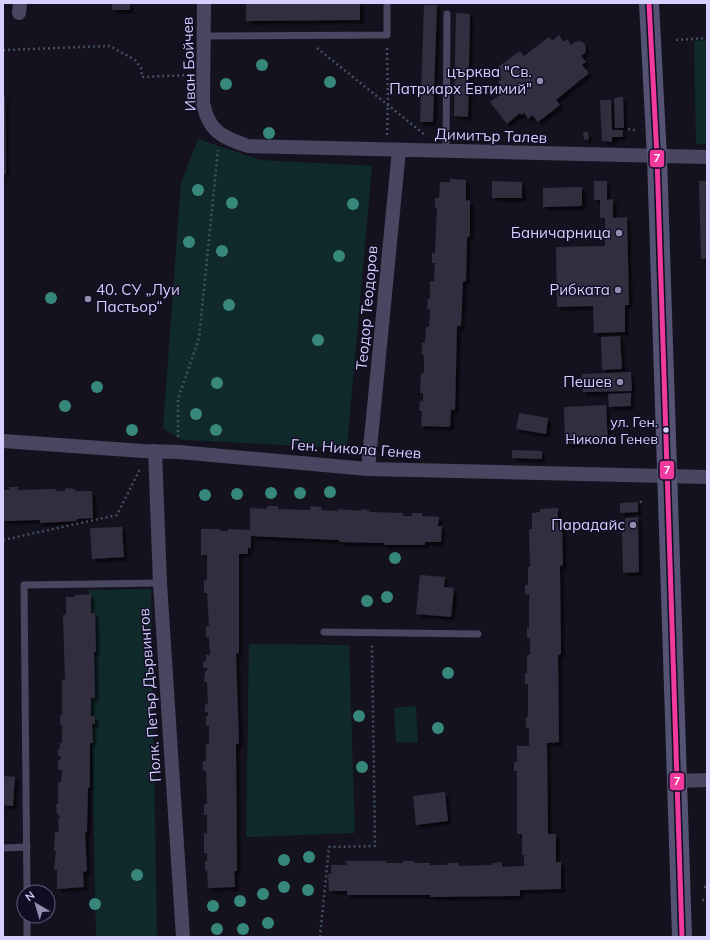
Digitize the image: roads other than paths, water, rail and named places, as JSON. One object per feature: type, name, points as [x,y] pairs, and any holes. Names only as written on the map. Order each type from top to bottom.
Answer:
[{"type":"street","name":"Иван Бойчев","points":[[204,3],[203,103],[206,115],[219,134],[248,146],[274,148]]},
{"type":"street","points":[[649,3],[657,157],[682,937]]},
{"type":"street","name":"Димитър Талев","points":[[274,148],[707,158]]},
{"type":"street","name":"Теодор Теодоров","points":[[368,470],[392,150]]},
{"type":"street","name":"Ген. Никола Генев","points":[[3,441],[179,452],[368,470],[707,477]]},
{"type":"street","name":"Полк. Петър Дървингов","points":[[155,451],[160,583],[183,937]]},
{"type":"street","points":[[676,781],[707,780]]},
{"type":"lane","points":[[203,36],[387,35],[387,3]]},
{"type":"lane","points":[[446,152],[447,14]]},
{"type":"lane","points":[[27,884],[24,585],[160,583]]},
{"type":"lane","points":[[324,632],[478,634]]},
{"type":"lane","points":[[3,848],[26,847]]},
{"type":"lane","points":[[27,924],[27,937]]},
{"type":"place","name":"църква \"Св. Патриарх Евтимий\"","points":[[540,81]]},
{"type":"place","name":"Баничарница","points":[[619,233]]},
{"type":"place","name":"Рибката","points":[[618,290]]},
{"type":"place","name":"40. СУ „Луи Пастьор“","points":[[88,299]]},
{"type":"place","name":"Пешев","points":[[620,382]]},
{"type":"place","name":"ул. Ген. Никола Генев","points":[[666,430]]},
{"type":"place","name":"Парадайс","points":[[633,525]]}]
